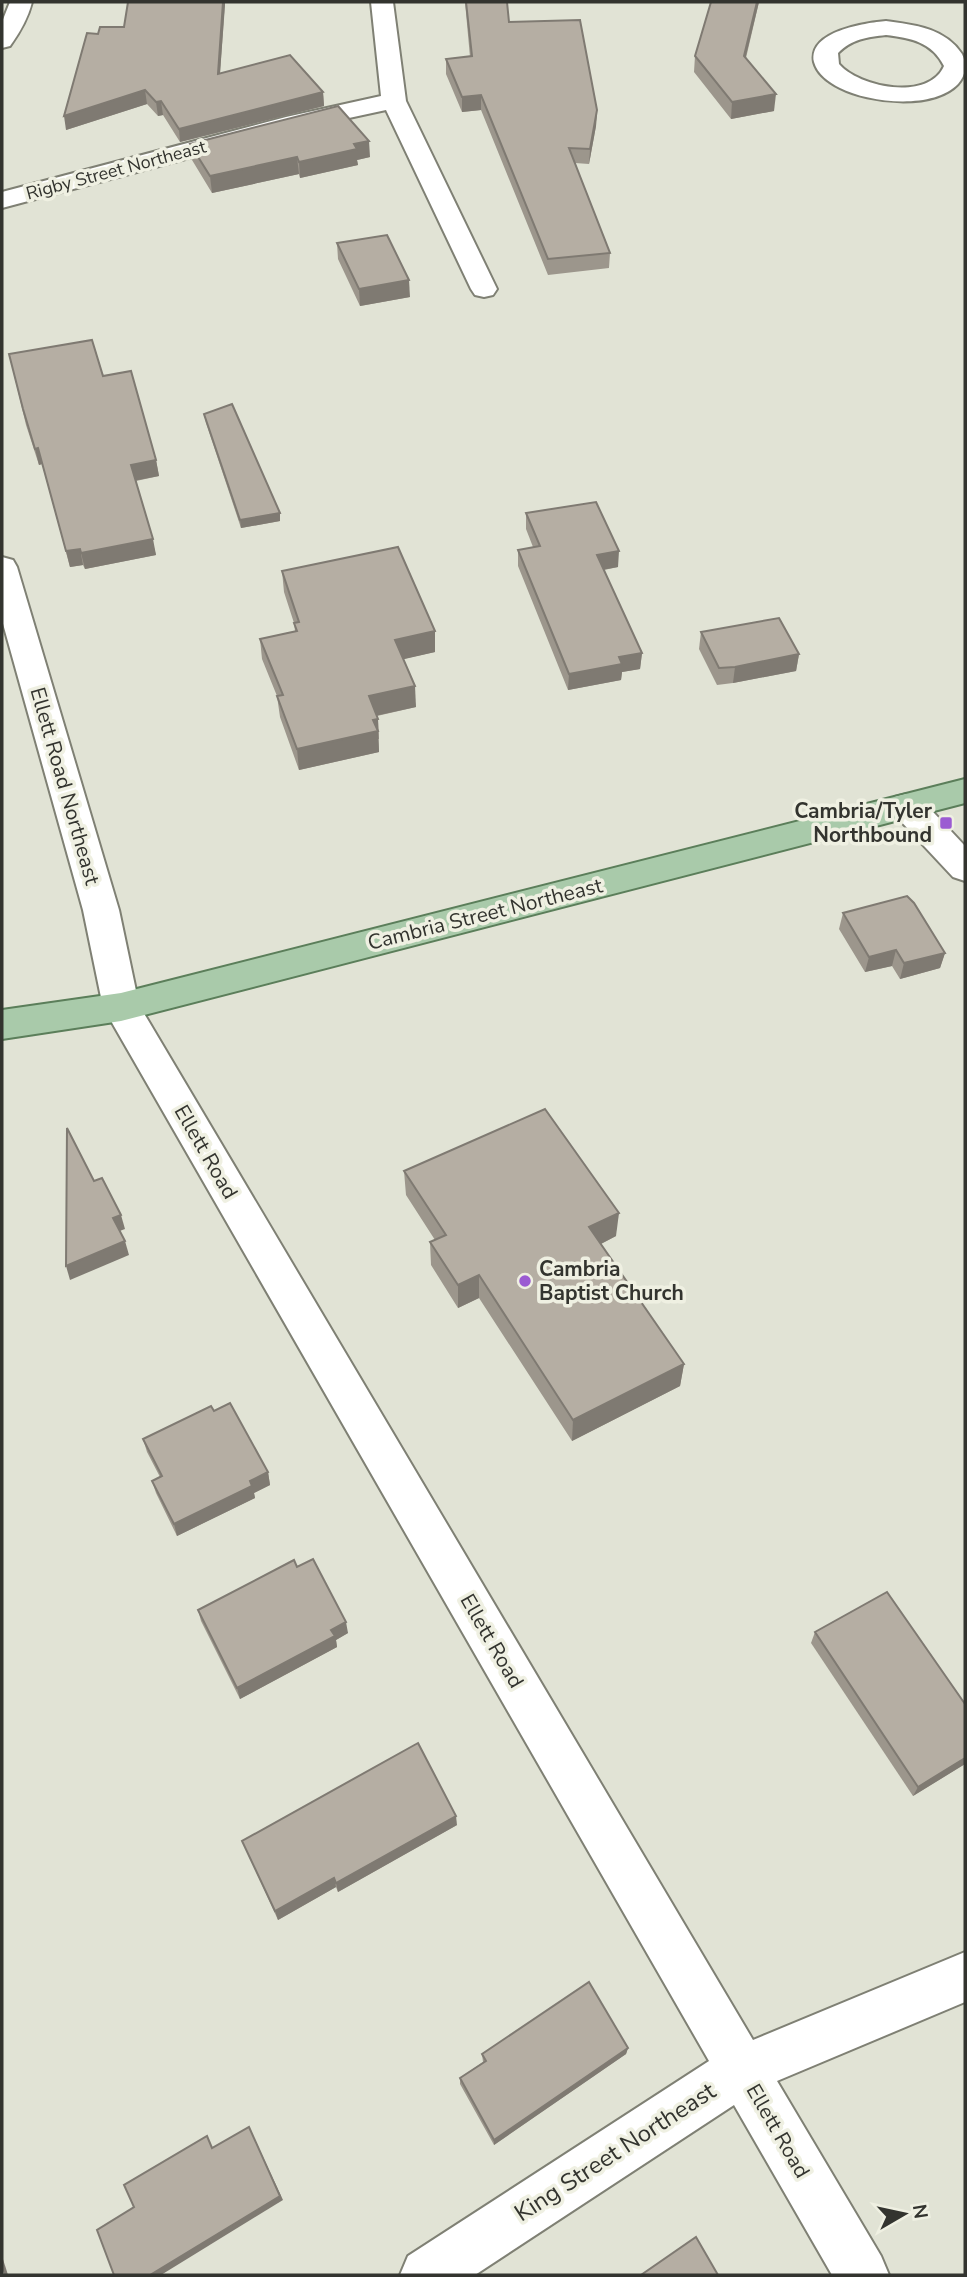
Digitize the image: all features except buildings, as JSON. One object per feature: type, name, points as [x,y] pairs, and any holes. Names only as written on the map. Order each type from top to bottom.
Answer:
[{"type":"main road","name":"Cambria Street Northeast","points":[[2,1025],[121,1007],[965,791]]},
{"type":"street","points":[[2,41],[17,16],[20,2]]},
{"type":"street","points":[[382,2],[394,101],[484,289]]},
{"type":"street","points":[[878,2],[886,28]]},
{"type":"street","points":[[886,28],[923,35],[950,50],[956,66],[948,81],[931,90],[907,94],[882,93],[848,83],[838,78],[827,66],[826,51],[837,39],[859,30],[886,28]]},
{"type":"street","name":"Rigby Street Northeast","points":[[2,200],[295,122],[394,101]]},
{"type":"street","name":"Ellett Road Northeast","points":[[2,567],[101,910],[121,1007]]},
{"type":"street","points":[[907,806],[965,868]]},
{"type":"street","name":"Ellett Road","points":[[121,1007],[862,2275]]},
{"type":"street","name":"King Street Northeast","points":[[427,2275],[742,2070],[965,1978]]},
{"type":"place","name":"Cambria/Tyler Northbound","points":[[946,823]]},
{"type":"place","name":"Cambria Baptist Church","points":[[525,1281]]}]
